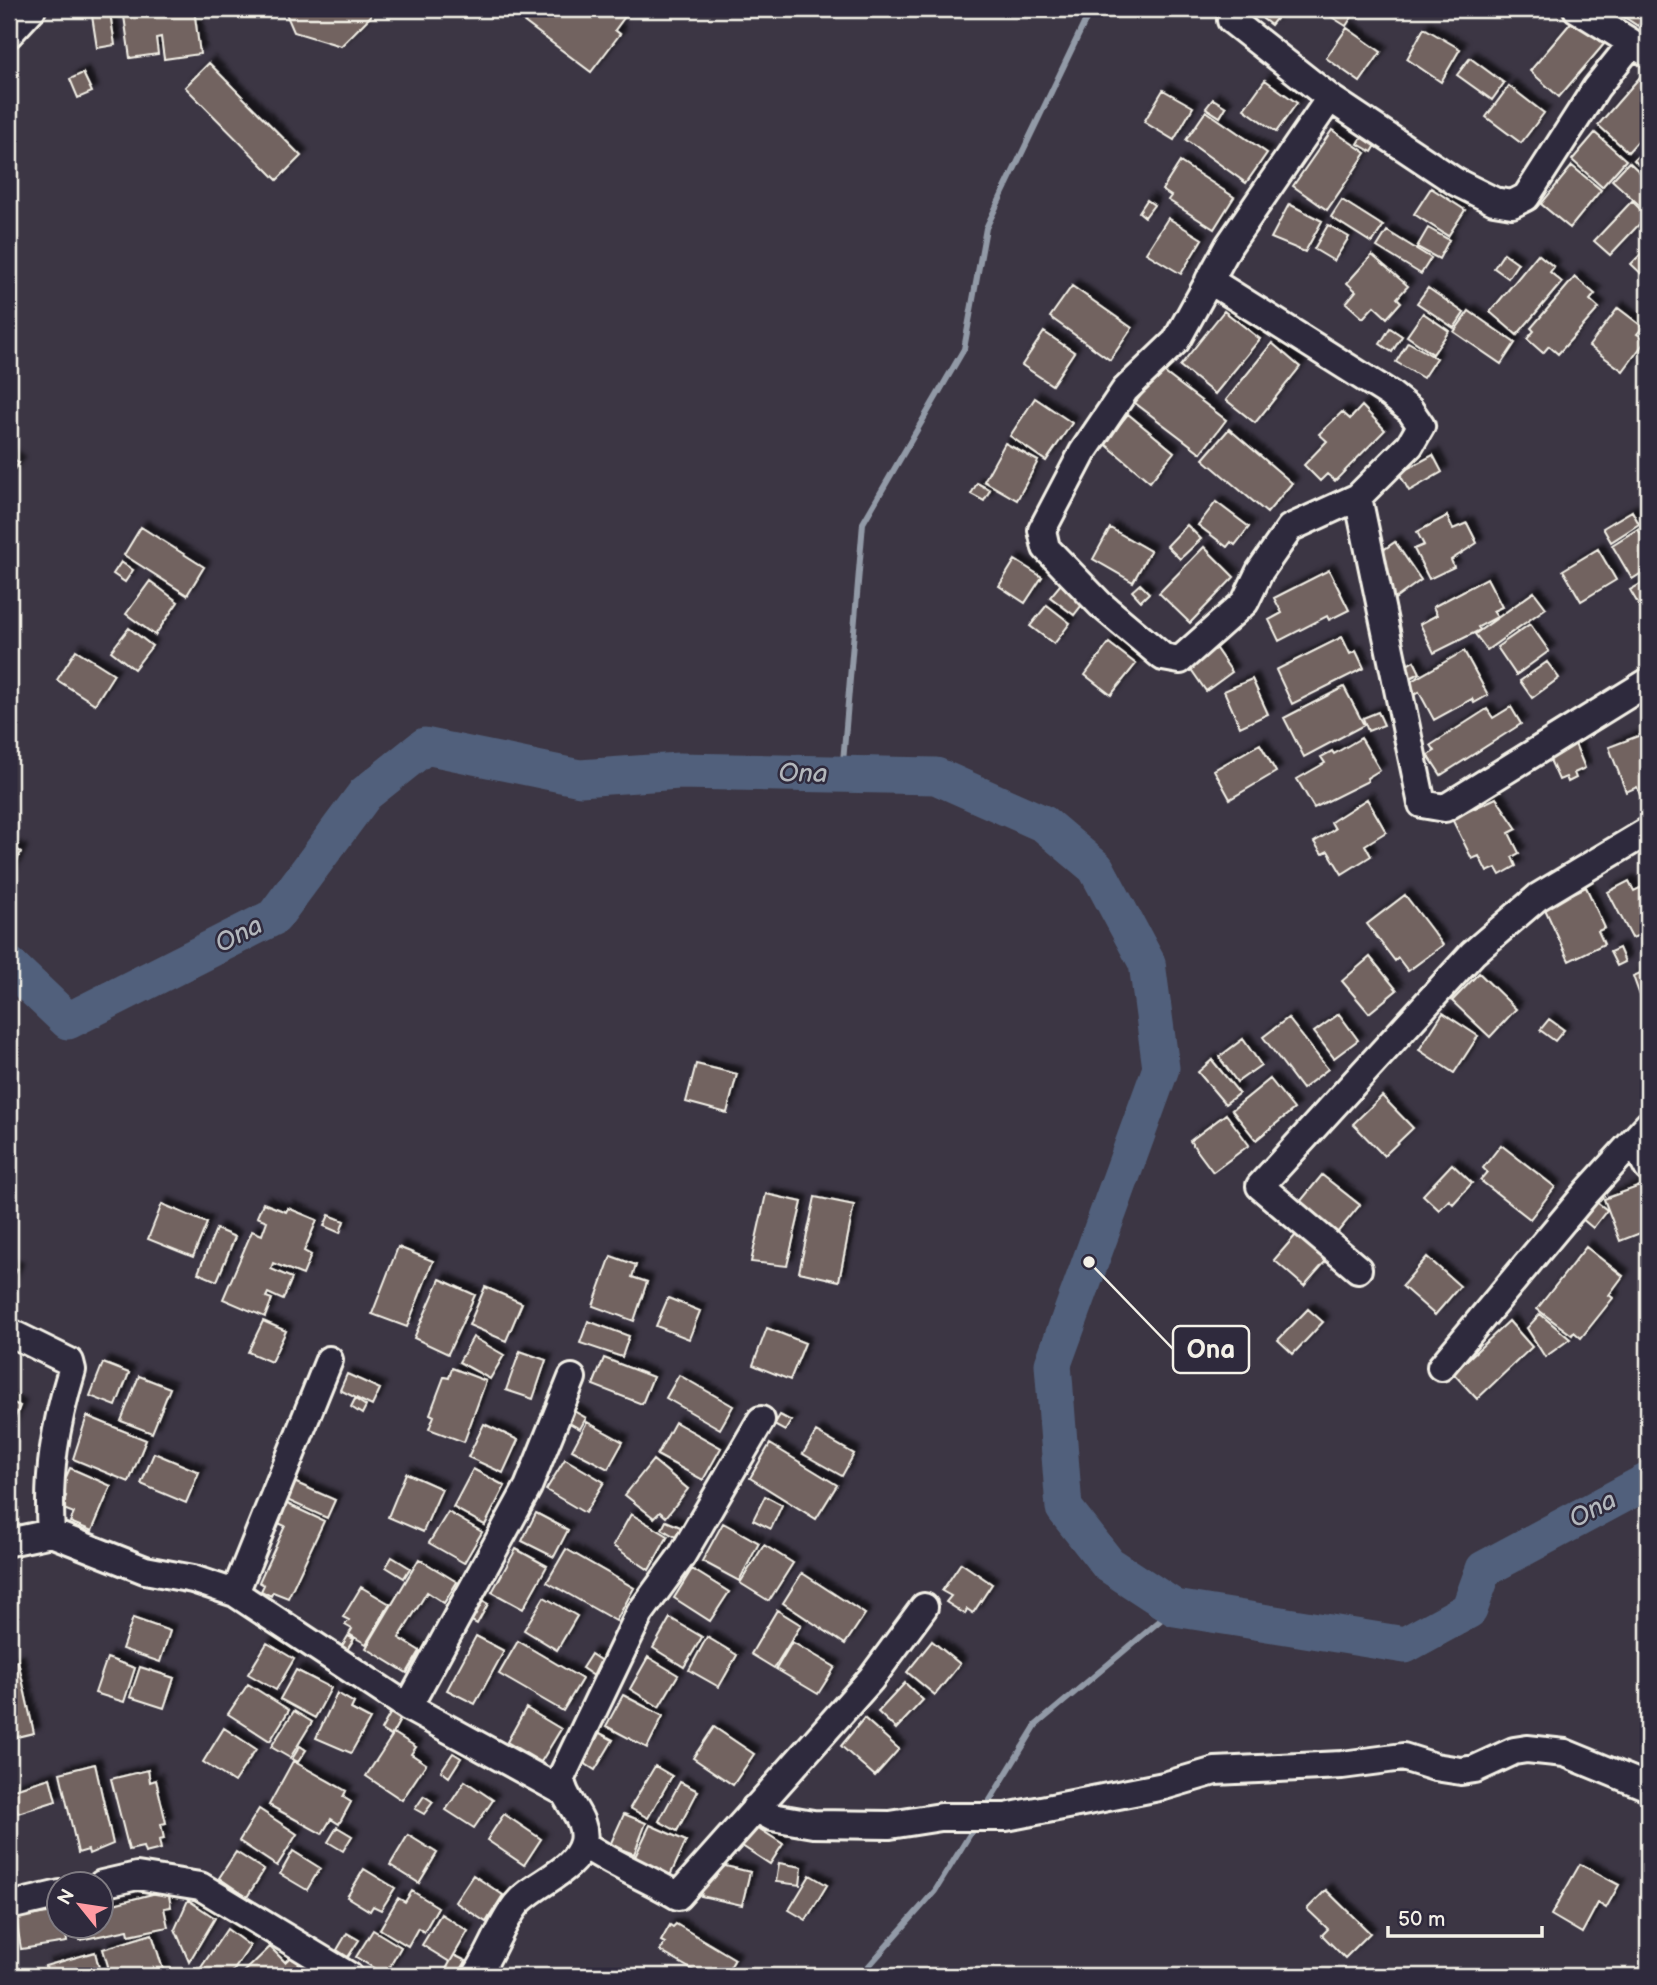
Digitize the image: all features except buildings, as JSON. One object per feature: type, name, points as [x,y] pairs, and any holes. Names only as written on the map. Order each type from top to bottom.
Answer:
[{"type":"street","points":[[9,34],[32,9]]},
{"type":"street","points":[[1231,20],[1330,98],[1456,182],[1494,201],[1512,204],[1526,197],[1597,88],[1640,48],[1577,9]]},
{"type":"street","points":[[1209,280],[1390,394],[1410,410],[1421,426],[1410,445],[1358,497],[1290,528],[1260,571],[1245,602],[1180,660],[1163,657],[1100,604],[1046,548],[1042,530],[1083,452],[1125,390],[1176,341],[1209,280],[1229,245],[1330,98]]},
{"type":"street","points":[[1358,497],[1422,804],[1445,808],[1648,682]]},
{"type":"street","points":[[1358,1269],[1260,1186],[1473,953],[1538,897],[1648,831]]},
{"type":"street","points":[[1641,1133],[1648,1168]]},
{"type":"street","points":[[1441,1367],[1641,1133]]},
{"type":"street","points":[[9,1332],[70,1362],[72,1370],[51,1451],[48,1496],[51,1533]]},
{"type":"street","points":[[236,1593],[330,1360]]},
{"type":"street","points":[[408,1707],[528,1487],[572,1378]]},
{"type":"street","points":[[562,1791],[561,1777],[640,1613],[681,1557],[761,1420]]},
{"type":"street","points":[[9,1542],[51,1533],[145,1570],[193,1579],[236,1593],[408,1707],[562,1791],[583,1822],[583,1844],[569,1863],[517,1903],[476,1976]]},
{"type":"street","points":[[583,1844],[617,1867],[648,1879],[678,1896],[871,1679],[925,1608]]},
{"type":"street","points":[[755,1808],[772,1817],[813,1824],[890,1825],[941,1817],[1006,1816],[1153,1788],[1215,1771],[1342,1765],[1403,1757],[1435,1767],[1461,1771],[1475,1769],[1514,1751],[1527,1749],[1565,1753],[1648,1787]]},
{"type":"street","points":[[116,1881],[137,1876],[200,1886],[349,1976]]},
{"type":"street","points":[[9,1906],[46,1897]]},
{"type":"waterway","points":[[842,774],[863,523],[964,349],[986,228],[1091,9]]},
{"type":"waterway","name":"Ona","points":[[9,965],[68,1021],[274,917],[365,794],[425,746],[580,778],[679,771],[936,776],[1044,824],[1096,868],[1147,963],[1161,1068],[1053,1364],[1064,1508],[1108,1564],[1175,1608],[1405,1645],[1469,1610],[1484,1569],[1648,1481]]},
{"type":"waterway","points":[[984,1810],[1036,1725],[1175,1608]]},
{"type":"waterway","points":[[860,1976],[935,1891],[975,1826]]},
{"type":"place","name":"Ona","points":[[1089,1262]]}]
